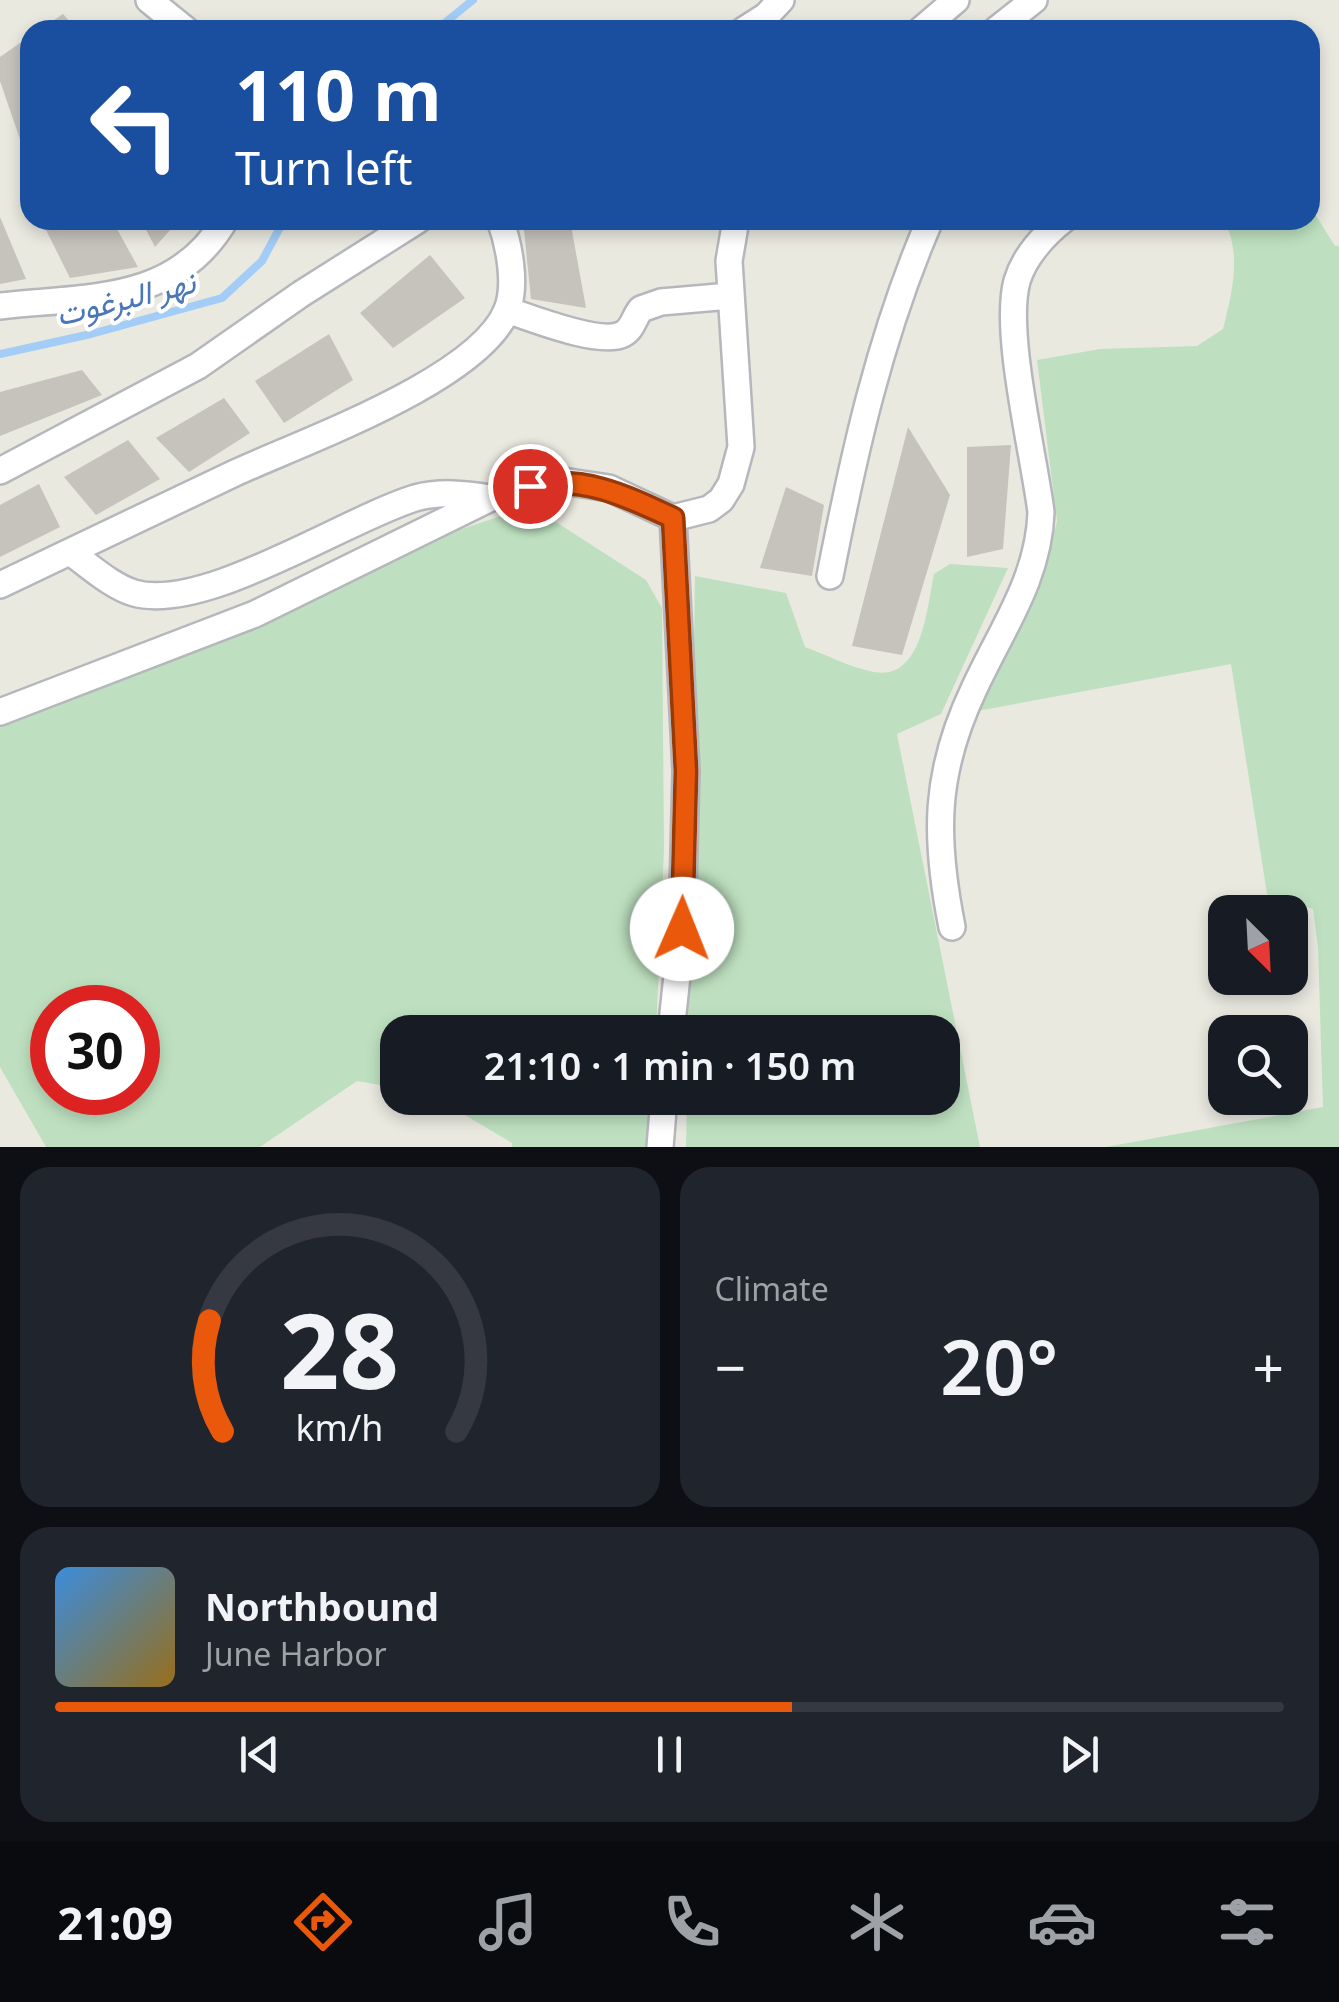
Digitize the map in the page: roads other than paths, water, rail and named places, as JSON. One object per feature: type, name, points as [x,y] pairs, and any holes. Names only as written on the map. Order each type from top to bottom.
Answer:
[{"type":"street","points":[[149,0],[174,20]]},
{"type":"street","points":[[760,20],[780,0]]},
{"type":"street","points":[[933,20],[956,0]]},
{"type":"street","points":[[1009,20],[1034,0]]},
{"type":"street","points":[[0,306],[123,294],[180,272],[219,230]]},
{"type":"street","points":[[0,471],[198,366],[402,230]]},
{"type":"street","points":[[0,585],[396,403],[440,376],[485,340],[507,310],[511,278],[502,230]]},
{"type":"street","points":[[0,712],[255,614],[505,491],[556,480],[609,488],[673,518],[709,509],[721,500],[731,484],[740,430],[729,262],[734,230]]},
{"type":"street","points":[[830,576],[869,394],[896,303],[926,230]]},
{"type":"street","points":[[952,927],[942,876],[938,819],[944,769],[974,689],[1019,604],[1041,534],[1042,512],[1018,359],[1014,300],[1018,278],[1040,240],[1052,230]]},
{"type":"street","points":[[507,310],[613,337],[631,327],[640,309],[661,302],[730,296]]},
{"type":"street","points":[[70,552],[121,588],[138,594],[182,594],[222,581],[416,498],[453,493],[491,498]]},
{"type":"street","points":[[673,518],[686,771],[682,929],[673,1015]]},
{"type":"street","points":[[660,1147],[663,1115]]},
{"type":"waterway","name":"نهر البرغوت","points":[[448,20],[473,0]]},
{"type":"waterway","name":"نهر البرغوت","points":[[0,354],[222,298],[262,261],[279,230]]}]
